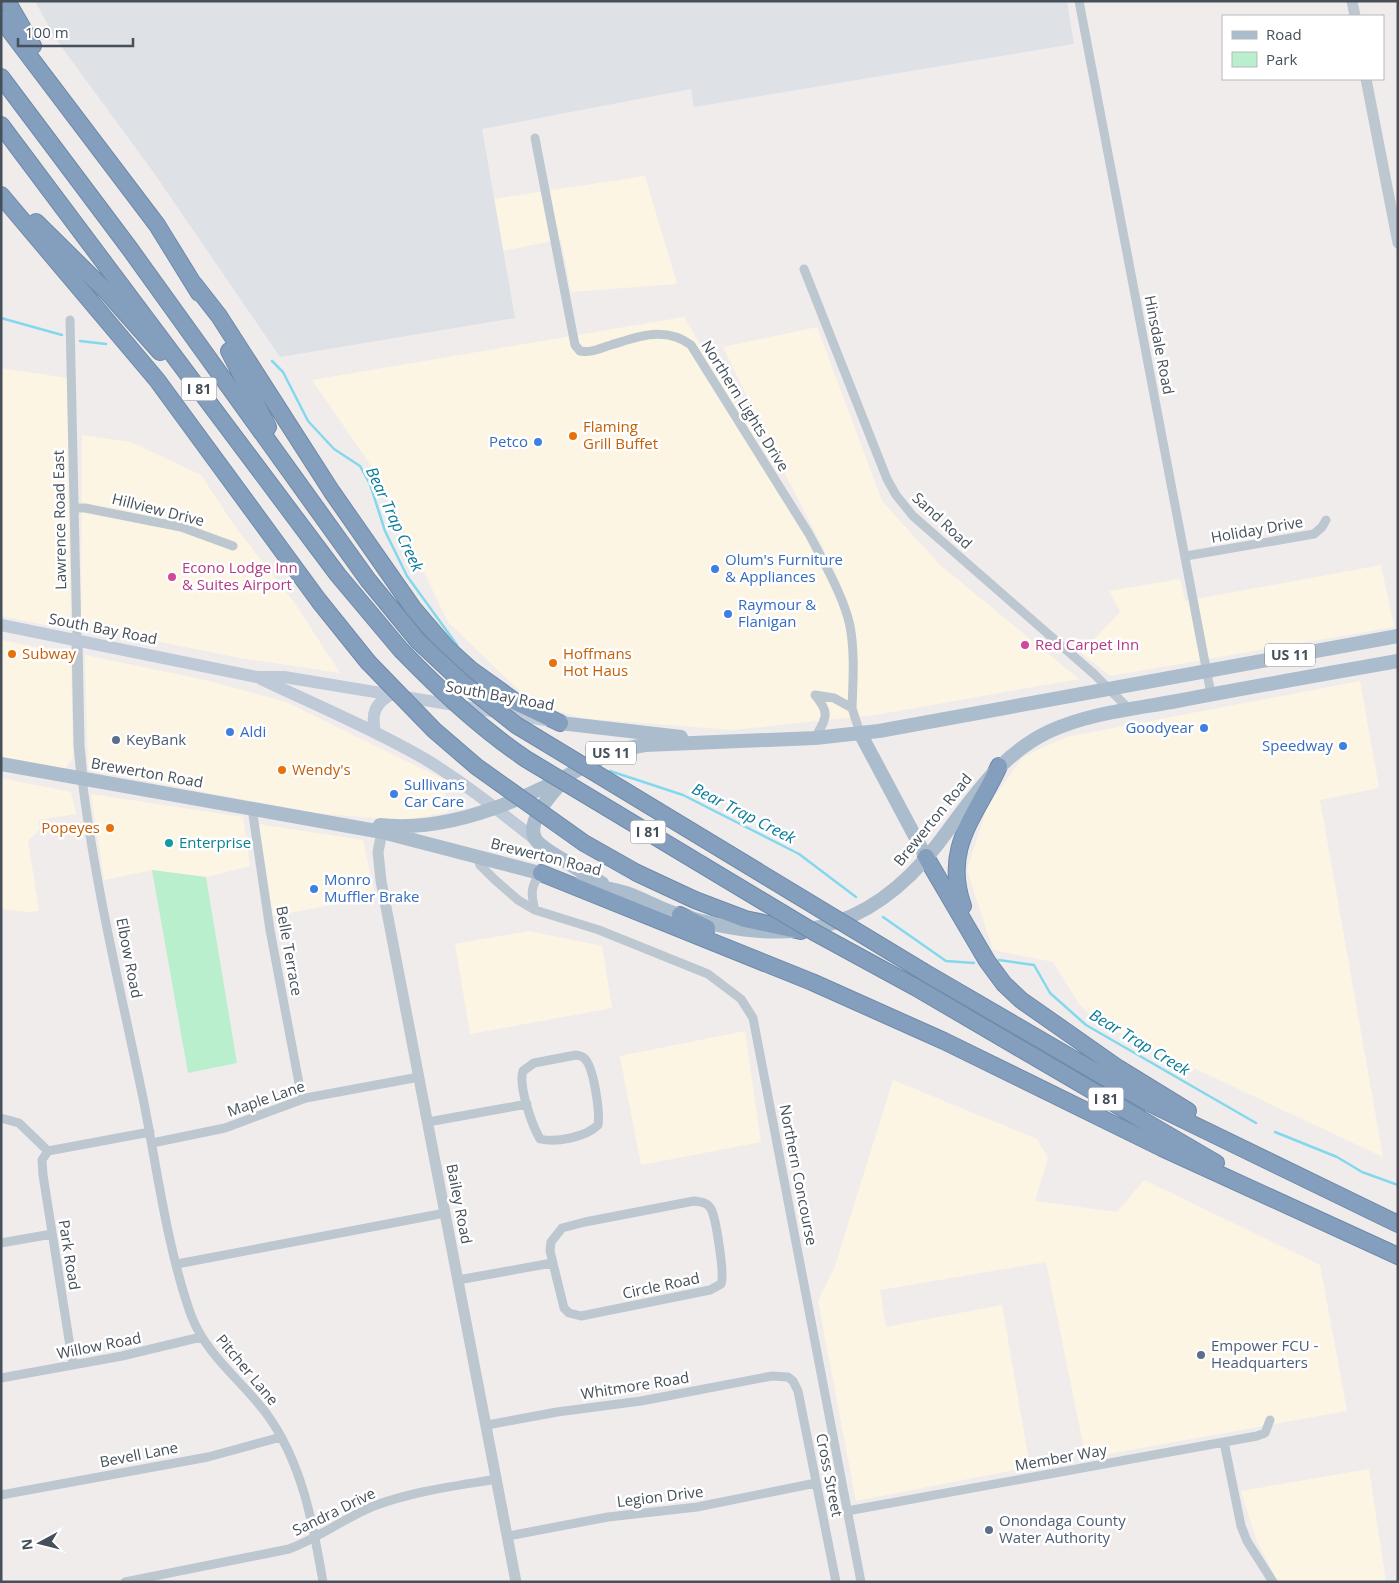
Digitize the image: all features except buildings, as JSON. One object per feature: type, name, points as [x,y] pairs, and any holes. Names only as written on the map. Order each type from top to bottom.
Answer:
[{"type":"highway","points":[[7,1],[75,117]]},
{"type":"highway","points":[[1,19],[157,225],[194,284],[293,476]]},
{"type":"highway","name":"I 81","points":[[1,77],[130,249],[368,580],[418,641],[463,683],[516,725],[924,972],[1149,1103],[1398,1224]]},
{"type":"highway","name":"I 81","points":[[1,125],[338,575],[400,650],[447,697],[491,735],[526,759],[814,932],[915,988],[1296,1211],[1398,1256]]},
{"type":"highway","points":[[1,186],[106,291],[229,429]]},
{"type":"highway","points":[[1,195],[157,380],[319,601],[368,662],[434,730],[477,767],[584,843],[637,873],[695,900],[745,919],[801,931]]},
{"type":"highway","points":[[194,284],[219,316],[327,485],[413,608],[448,649],[470,669],[516,702],[560,723]]},
{"type":"highway","points":[[974,938],[958,892],[956,870],[963,833],[999,766]]},
{"type":"highway","points":[[926,857],[1004,984],[1020,1000],[1118,1068],[1264,1159]]},
{"type":"highway","points":[[541,873],[812,982],[944,1041],[1162,1148],[1296,1211]]},
{"type":"highway","points":[[680,915],[812,982]]},
{"type":"main road","name":"South Bay Road","points":[[1,625],[256,677],[284,677],[560,723],[738,742]]},
{"type":"main road","name":"Brewerton Road","points":[[388,830],[442,822],[496,808],[610,754],[645,745],[815,738],[860,733],[993,711],[1108,688],[1398,636]]},
{"type":"main road","name":"Brewerton Road","points":[[1,764],[317,820],[388,830],[477,856],[628,894],[680,915],[745,930],[778,934],[833,924],[861,912],[898,888],[926,857],[976,792],[999,766],[1021,747],[1048,732],[1081,719],[1129,709],[1398,661]]},
{"type":"main road","name":"South Bay Road","points":[[256,677],[375,732],[458,780],[536,840],[594,880],[628,894]]},
{"type":"main road","points":[[375,732],[373,716],[375,706],[392,694]]},
{"type":"main road","points":[[860,733],[926,857]]},
{"type":"main road","points":[[536,840],[536,824],[543,803],[572,773]]},
{"type":"street","name":"Hinsdale Road","points":[[1079,1],[1211,694]]},
{"type":"street","points":[[1352,1],[1355,15]]},
{"type":"street","points":[[1366,80],[1398,243]]},
{"type":"street","name":"Northern Lights Drive","points":[[535,138],[575,344],[580,351],[592,351],[628,339],[664,333],[674,335],[691,345],[809,534],[823,560],[850,626],[853,657],[852,708]]},
{"type":"street","name":"Sand Road","points":[[804,269],[887,480],[896,495],[913,516],[1108,688],[1129,709]]},
{"type":"street","name":"Lawrence Road East","points":[[70,320],[79,744],[82,778]]},
{"type":"street","name":"Hillview Drive","points":[[75,508],[85,508],[155,521],[234,546]]},
{"type":"street","name":"Holiday Drive","points":[[1186,556],[1314,534],[1322,527],[1326,520]]},
{"type":"street","points":[[815,738],[826,715],[824,706],[815,695],[834,698],[852,708],[860,733]]},
{"type":"street","name":"Elbow Road","points":[[82,778],[87,816],[152,1143]]},
{"type":"street","name":"Belle Terrace","points":[[252,808],[270,930],[302,1099]]},
{"type":"street","name":"Bailey Road","points":[[388,830],[378,852],[381,881],[516,1582]]},
{"type":"street","name":"Northern Concourse","points":[[477,856],[480,865],[494,879],[518,900],[535,910],[600,930],[708,974],[741,999],[753,1018],[861,1582]]},
{"type":"street","points":[[535,910],[532,886],[541,873]]},
{"type":"street","points":[[576,1055],[584,1058],[590,1068],[599,1116],[598,1125],[593,1130],[570,1137],[546,1141],[540,1139],[527,1104],[522,1076],[527,1067],[555,1057],[576,1055]]},
{"type":"street","name":"Maple Lane","points":[[152,1143],[226,1128],[302,1099],[419,1077]]},
{"type":"street","points":[[428,1122],[527,1104]]},
{"type":"street","points":[[1,1118],[19,1123],[48,1151],[150,1132]]},
{"type":"street","name":"Pitcher Lane","points":[[152,1143],[177,1264],[186,1298],[202,1337],[214,1355],[259,1404],[281,1437],[300,1479],[315,1538],[323,1582]]},
{"type":"street","name":"Park Road","points":[[48,1151],[42,1160],[43,1174],[73,1365]]},
{"type":"street","name":"Circle Road","points":[[694,1201],[703,1202],[712,1210],[724,1279],[722,1284],[710,1290],[581,1316],[569,1313],[564,1308],[552,1263],[551,1242],[562,1228],[694,1201]]},
{"type":"street","points":[[177,1264],[445,1212]]},
{"type":"street","points":[[1,1243],[52,1234]]},
{"type":"street","points":[[458,1280],[552,1263]]},
{"type":"street","name":"Willow Road","points":[[1,1378],[174,1345],[202,1337]]},
{"type":"street","name":"Whitmore Road","points":[[487,1425],[557,1412],[642,1401],[772,1376],[788,1377]]},
{"type":"street","name":"Cross Street","points":[[788,1377],[794,1382],[798,1391],[836,1582]]},
{"type":"street","name":"Member Way","points":[[847,1511],[1224,1442],[1265,1433],[1270,1420]]},
{"type":"street","name":"Bevell Lane","points":[[1,1495],[208,1457],[281,1437]]},
{"type":"street","points":[[1224,1442],[1241,1526],[1247,1541],[1273,1582]]},
{"type":"street","name":"Sandra Drive","points":[[125,1582],[289,1549],[315,1538],[345,1520],[391,1500],[497,1479]]},
{"type":"street","name":"Legion Drive","points":[[508,1536],[608,1517],[705,1505],[816,1483]]},
{"type":"shaded area","points":[[35,1],[1067,1],[1074,44],[694,107],[691,89],[482,129],[515,318],[280,357],[154,173],[55,38]]},
{"type":"shaded area","points":[[645,176],[677,284],[571,292],[561,239],[503,251],[494,199]]},
{"type":"shaded area","points":[[684,317],[838,577],[723,347],[817,327],[882,501],[940,565],[1079,679],[875,715],[732,730],[581,718],[531,702],[448,622],[376,473],[312,380]]},
{"type":"shaded area","points":[[1,368],[67,378],[71,624],[65,629],[1,616]]},
{"type":"shaded area","points":[[82,435],[131,442],[201,475],[236,528],[294,602],[340,673],[240,658],[85,627],[81,621]]},
{"type":"shaded area","points":[[1381,565],[1394,627],[1110,676],[1081,653],[1120,612],[1109,591],[1180,579],[1185,601]]},
{"type":"shaded area","points":[[1,640],[65,653],[71,661],[73,758],[65,769],[1,759]]},
{"type":"shaded area","points":[[85,655],[205,680],[286,702],[443,779],[448,812],[411,819],[384,819],[315,813],[88,770]]},
{"type":"shaded area","points":[[1360,681],[1379,788],[1320,800],[1383,1157],[1100,1024],[1080,1005],[1053,962],[993,950],[967,870],[987,807],[1023,757],[1066,737]]},
{"type":"shaded area","points":[[1,778],[71,792],[76,814],[38,820],[40,829],[28,841],[39,911],[28,912],[1,909]]},
{"type":"shaded area","points":[[91,794],[243,817],[250,866],[206,877],[152,870],[104,880]]},
{"type":"shaded area","points":[[258,824],[363,840],[375,897],[273,916]]},
{"type":"shaded area","points":[[529,931],[602,946],[612,1008],[470,1034],[455,944]]},
{"type":"shaded area","points":[[745,1031],[761,1142],[641,1165],[620,1056]]},
{"type":"shaded area","points":[[893,1080],[1037,1139],[1048,1158],[1035,1201],[1117,1212],[1144,1180],[1320,1265],[1347,1411],[1086,1458],[1046,1262],[880,1290],[886,1327],[1002,1305],[1030,1467],[856,1501],[818,1301],[834,1269]]},
{"type":"shaded area","points":[[1369,1469],[1386,1582],[1278,1582],[1256,1539],[1241,1491]]},
{"type":"green space","points":[[152,870],[206,877],[237,1063],[188,1073]]},
{"type":"waterway","name":"Bear Trap Creek","points":[[1,318],[62,335]]},
{"type":"waterway","name":"Bear Trap Creek","points":[[80,341],[106,344]]},
{"type":"waterway","name":"Bear Trap Creek","points":[[272,361],[283,372],[308,421],[334,449],[360,466],[370,484],[385,531],[407,576],[457,645]]},
{"type":"waterway","name":"Bear Trap Creek","points":[[610,771],[683,795],[799,854],[856,897]]},
{"type":"waterway","name":"Bear Trap Creek","points":[[883,917],[946,961],[974,963]]},
{"type":"waterway","name":"Bear Trap Creek","points":[[999,960],[1034,965],[1050,993],[1086,1025],[1256,1123]]},
{"type":"waterway","name":"Bear Trap Creek","points":[[1275,1132],[1337,1157],[1362,1172],[1398,1185]]},
{"type":"place","name":"Flaming Grill Buffet","points":[[573,436]]},
{"type":"place","name":"Petco","points":[[538,442]]},
{"type":"place","name":"Olum's Furniture & Appliances","points":[[715,569]]},
{"type":"place","name":"Econo Lodge Inn & Suites Airport","points":[[172,577]]},
{"type":"place","name":"Raymour & Flanigan","points":[[728,614]]},
{"type":"place","name":"Red Carpet Inn","points":[[1025,645]]},
{"type":"place","name":"Subway","points":[[12,654]]},
{"type":"place","name":"Hoffmans Hot Haus","points":[[553,663]]},
{"type":"place","name":"Goodyear","points":[[1204,728]]},
{"type":"place","name":"Aldi","points":[[230,732]]},
{"type":"place","name":"KeyBank","points":[[116,740]]},
{"type":"place","name":"Speedway","points":[[1343,746]]},
{"type":"place","name":"Wendy's","points":[[282,770]]},
{"type":"place","name":"Sullivans Car Care","points":[[394,794]]},
{"type":"place","name":"Popeyes","points":[[110,828]]},
{"type":"place","name":"Enterprise","points":[[169,843]]},
{"type":"place","name":"Monro Muffler Brake","points":[[314,889]]},
{"type":"place","name":"Empower FCU - Headquarters","points":[[1201,1355]]},
{"type":"place","name":"Onondaga County Water Authority","points":[[989,1530]]}]
